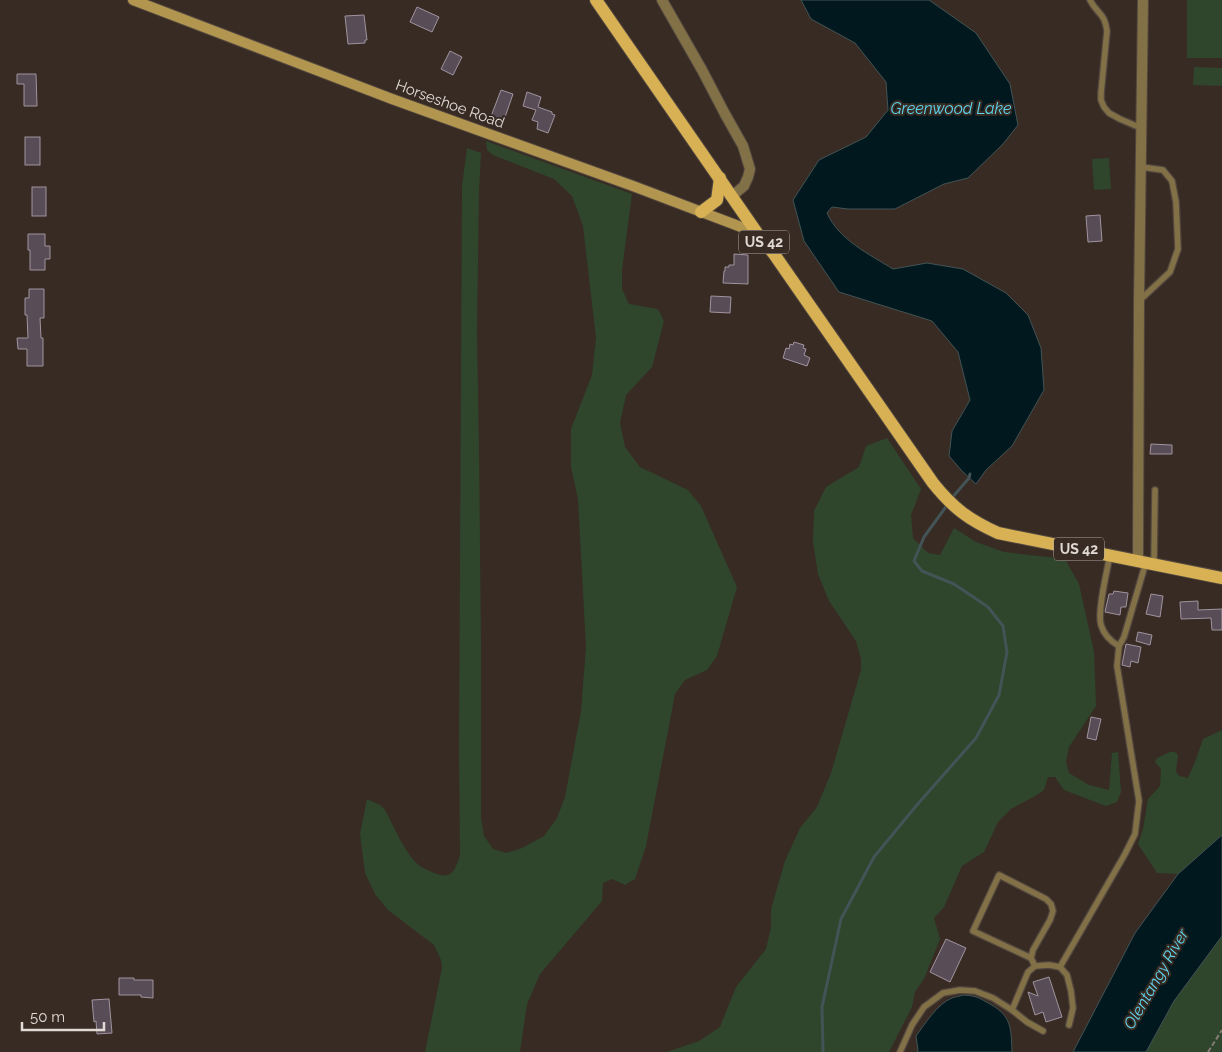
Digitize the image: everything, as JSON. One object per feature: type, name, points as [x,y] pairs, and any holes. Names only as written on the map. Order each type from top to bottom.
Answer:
[{"type":"main road","name":"US 42","points":[[596,0],[933,483],[952,505],[968,518],[998,533],[1222,578]]},
{"type":"main road","points":[[701,212],[717,200],[720,178]]},
{"type":"street","name":"Horseshoe Road","points":[[133,0],[392,99],[757,233]]},
{"type":"street","points":[[662,0],[744,146],[750,169],[744,186],[732,196]]},
{"type":"street","points":[[1143,0],[1139,301],[1146,562]]},
{"type":"lane","points":[[1090,0],[1104,18],[1107,31],[1101,93],[1104,106],[1109,113],[1141,128]]},
{"type":"lane","points":[[1139,301],[1170,272],[1178,249],[1176,202],[1172,181],[1163,170],[1141,167]]},
{"type":"lane","points":[[1060,967],[1135,834],[1139,801],[1117,666],[1118,646],[1124,637],[1146,562],[1155,490]]},
{"type":"lane","points":[[1110,555],[1100,614],[1101,626],[1110,641],[1118,646]]},
{"type":"lane","points":[[1031,958],[1033,950],[1050,920],[1053,911],[1051,904],[1046,899],[999,875],[973,931],[1031,958],[1035,966]]},
{"type":"lane","points":[[1012,1010],[1028,972],[1035,966],[1049,965],[1060,967],[1067,975],[1071,991],[1073,1008],[1069,1025]]},
{"type":"lane","points":[[900,1052],[912,1024],[924,1007],[943,993],[960,990],[975,991],[993,998],[1043,1031]]},
{"type":"path","points":[[1208,1052],[1222,1030]]},
{"type":"green space","points":[[1187,0],[1222,0],[1222,58],[1187,58]]},
{"type":"green space","points":[[1194,67],[1222,68],[1222,86],[1193,85]]},
{"type":"green space","points":[[486,141],[632,194],[622,270],[622,289],[629,304],[658,309],[664,321],[652,367],[626,395],[620,423],[625,447],[640,467],[688,490],[701,506],[737,587],[717,656],[707,670],[685,680],[675,694],[646,846],[635,879],[625,885],[612,879],[603,883],[602,901],[540,974],[527,1004],[520,1052],[425,1052],[442,968],[441,960],[434,945],[388,910],[375,894],[365,873],[360,834],[367,799],[380,805],[385,810],[406,850],[417,864],[423,868],[440,875],[449,875],[454,870],[460,855],[462,186],[467,148],[481,153],[477,332],[481,818],[484,836],[493,849],[506,853],[522,848],[544,836],[557,818],[565,797],[581,711],[586,647],[578,499],[571,467],[571,429],[592,375],[596,338],[583,226],[572,196],[554,179],[493,155],[487,150]]},
{"type":"green space","points":[[1109,158],[1111,189],[1094,190],[1092,159]]},
{"type":"green space","points":[[887,438],[921,489],[911,515],[913,538],[928,553],[940,555],[954,528],[976,542],[1004,552],[1065,559],[1079,584],[1094,652],[1096,706],[1069,747],[1066,762],[1069,773],[1089,785],[1109,790],[1112,753],[1118,752],[1121,792],[1117,802],[1106,806],[1064,790],[1055,777],[1048,777],[1044,790],[1011,809],[998,822],[984,852],[962,866],[944,907],[934,918],[940,939],[924,979],[915,992],[912,1007],[889,1052],[667,1052],[699,1041],[720,1027],[736,987],[766,949],[771,927],[771,909],[785,861],[800,828],[817,807],[831,773],[861,670],[861,659],[856,641],[829,601],[818,574],[813,542],[814,511],[826,487],[859,467],[866,446]]},
{"type":"green space","points":[[1222,730],[1222,835],[1178,874],[1157,873],[1138,844],[1143,829],[1148,799],[1160,786],[1161,769],[1155,762],[1157,758],[1170,752],[1175,752],[1178,755],[1176,771],[1179,776],[1188,778],[1203,739]]},
{"type":"green space","points":[[1222,936],[1222,1052],[1146,1052],[1174,1001]]},
{"type":"water","name":"Greenwood Lake","points":[[801,0],[929,0],[976,33],[1010,84],[1018,125],[1003,144],[968,178],[944,184],[895,209],[832,207],[827,213],[832,223],[847,239],[893,269],[927,263],[963,269],[1006,293],[1028,315],[1041,348],[1044,390],[1012,446],[986,470],[976,484],[949,456],[952,431],[970,400],[958,352],[932,321],[839,292],[804,241],[793,200],[819,160],[866,137],[888,110],[886,82],[855,43],[811,19]]},
{"type":"water","name":"Olentangy River","points":[[1222,835],[1222,936],[1174,1001],[1146,1052],[1073,1052],[1135,933],[1178,874]]},
{"type":"water","points":[[964,995],[980,999],[1003,1013],[1009,1024],[1012,1052],[917,1052],[916,1036],[932,1015],[947,1001]]},
{"type":"building","points":[[417,7],[439,17],[432,32],[410,22]]},
{"type":"building","points":[[364,15],[367,40],[365,40],[365,43],[348,44],[345,16]]},
{"type":"building","points":[[450,51],[462,57],[453,75],[441,69]]},
{"type":"building","points":[[17,74],[36,74],[37,106],[24,106],[24,84],[17,84]]},
{"type":"building","points":[[501,90],[513,94],[503,123],[490,119]]},
{"type":"building","points":[[527,92],[541,97],[538,107],[555,115],[548,133],[537,129],[538,122],[532,120],[536,110],[523,106]]},
{"type":"building","points":[[25,137],[40,137],[40,165],[25,165]]},
{"type":"building","points":[[32,187],[46,187],[46,216],[32,216]]},
{"type":"building","points":[[1100,215],[1102,241],[1088,242],[1086,216]]},
{"type":"building","points":[[28,234],[45,234],[45,246],[50,246],[50,259],[45,259],[45,270],[30,270]]},
{"type":"building","points":[[734,254],[748,255],[748,284],[723,283],[725,267],[734,265]]},
{"type":"building","points":[[29,289],[44,289],[44,318],[40,318],[41,338],[43,338],[43,366],[27,366],[27,349],[18,349],[17,338],[28,338],[25,298],[29,298]]},
{"type":"building","points":[[711,296],[731,297],[730,313],[710,312]]},
{"type":"building","points":[[794,342],[804,345],[803,348],[806,349],[804,355],[810,358],[807,366],[783,358],[786,348],[789,349],[790,344],[793,345]]},
{"type":"building","points":[[1151,444],[1172,445],[1172,454],[1150,454]]},
{"type":"building","points":[[1114,591],[1128,593],[1126,607],[1121,607],[1120,615],[1105,612],[1109,594],[1113,594]]},
{"type":"building","points":[[1151,594],[1163,596],[1160,617],[1146,614]]},
{"type":"building","points":[[1198,601],[1198,610],[1222,609],[1222,630],[1212,630],[1211,618],[1181,619],[1180,602]]},
{"type":"building","points":[[1138,632],[1152,635],[1150,645],[1136,641]]},
{"type":"building","points":[[1126,644],[1141,647],[1138,663],[1131,661],[1130,667],[1122,665]]},
{"type":"building","points":[[1091,717],[1101,719],[1096,740],[1087,738]]},
{"type":"building","points":[[946,939],[966,948],[950,982],[930,972]]},
{"type":"building","points":[[1049,977],[1062,1017],[1046,1022],[1043,1012],[1035,1015],[1028,992],[1038,996],[1033,982]]},
{"type":"building","points":[[119,978],[153,980],[153,998],[141,997],[141,995],[119,995]]},
{"type":"building","points":[[109,999],[112,1033],[97,1034],[92,1000]]},
{"type":"waterway","points":[[951,499],[969,478],[970,474]]},
{"type":"waterway","points":[[823,1052],[822,1007],[841,919],[874,857],[976,738],[999,695],[1007,652],[1003,626],[988,607],[954,584],[922,571],[914,561],[924,537],[948,504]]}]
